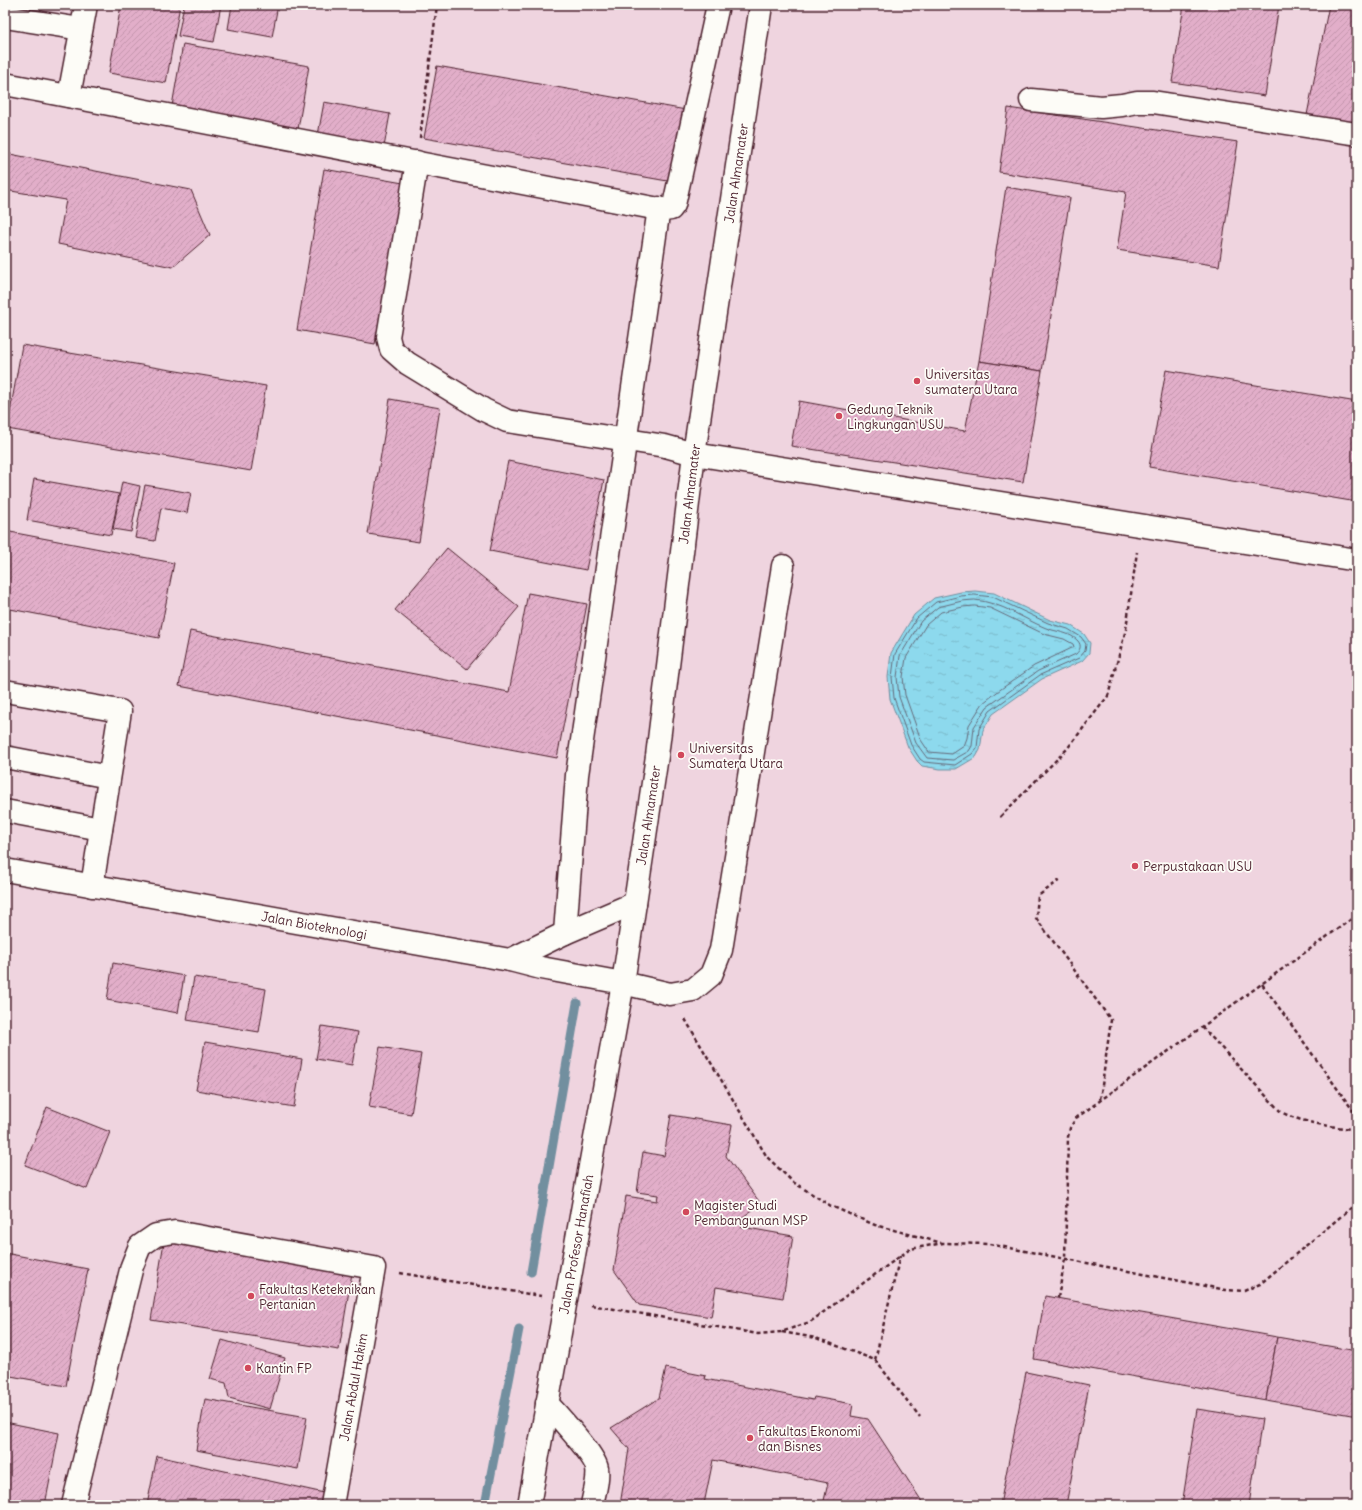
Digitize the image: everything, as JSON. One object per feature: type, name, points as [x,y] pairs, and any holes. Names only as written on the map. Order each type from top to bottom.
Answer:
[{"type":"lane","points":[[69,96],[86,5]]},
{"type":"lane","points":[[5,84],[664,210],[671,209],[674,206],[718,5]]},
{"type":"lane","name":"Jalan Almamater","points":[[623,983],[657,756],[694,454],[761,5]]},
{"type":"lane","points":[[5,17],[81,29]]},
{"type":"lane","points":[[1031,100],[1101,107],[1137,102],[1153,102],[1357,134]]},
{"type":"lane","points":[[417,162],[388,337],[391,349],[408,363],[484,410],[507,421],[665,446],[694,454],[1357,560]]},
{"type":"lane","points":[[565,933],[577,775],[624,439],[659,208]]},
{"type":"lane","points":[[670,994],[693,990],[711,976],[721,950],[783,566]]},
{"type":"lane","points":[[5,691],[120,710],[92,886]]},
{"type":"lane","points":[[5,757],[109,776]]},
{"type":"lane","points":[[5,811],[101,829]]},
{"type":"lane","name":"Jalan Bioteknologi","points":[[5,870],[510,960],[541,968],[623,983],[670,994]]},
{"type":"lane","points":[[510,960],[565,933],[635,903]]},
{"type":"lane","name":"Jalan Profesor Hanafiah","points":[[529,1505],[623,983]]},
{"type":"lane","points":[[73,1505],[130,1274],[140,1246],[156,1235],[175,1232],[374,1268]]},
{"type":"lane","name":"Jalan Abdul Hakim","points":[[332,1505],[374,1268]]},
{"type":"lane","points":[[547,1403],[592,1457],[597,1467],[597,1479],[592,1505]]},
{"type":"path","points":[[417,162],[438,5]]},
{"type":"path","points":[[1000,816],[1067,749],[1108,696],[1126,629],[1140,525]]},
{"type":"path","points":[[1060,880],[1038,896],[1036,918],[1111,1020],[1100,1100]]},
{"type":"path","points":[[1058,1298],[1065,1259],[1068,1138],[1070,1128],[1076,1118],[1357,915]]},
{"type":"path","points":[[1262,984],[1357,1116]]},
{"type":"path","points":[[670,994],[767,1158],[793,1182],[831,1206],[875,1225],[943,1243]]},
{"type":"path","points":[[1202,1027],[1281,1112],[1291,1117],[1307,1121],[1357,1130]]},
{"type":"path","points":[[782,1332],[810,1322],[910,1249],[943,1243],[989,1244],[1226,1290],[1244,1290],[1260,1284],[1357,1203]]},
{"type":"path","points":[[875,1360],[900,1256]]},
{"type":"path","points":[[374,1268],[758,1334],[782,1332],[816,1338],[875,1360],[920,1417]]},
{"type":"shaded area","name":"Universitas Sumatera Utara","points":[[5,5],[1357,5],[1357,1505],[5,1505]]},
{"type":"water","points":[[975,591],[994,593],[1050,620],[1070,625],[1084,634],[1090,643],[1089,653],[1082,661],[1042,679],[993,714],[983,730],[980,750],[976,757],[956,769],[940,769],[922,766],[908,747],[890,699],[888,677],[891,653],[914,615],[934,598],[961,592]]},
{"type":"building","points":[[121,5],[180,5],[166,83],[109,73]]},
{"type":"building","points":[[184,5],[221,5],[214,42],[178,36]]},
{"type":"building","points":[[232,5],[278,5],[272,37],[228,29]]},
{"type":"building","points":[[1184,5],[1279,5],[1265,96],[1172,82]]},
{"type":"building","points":[[1329,5],[1357,5],[1357,125],[1307,115]]},
{"type":"building","points":[[183,44],[309,66],[298,129],[172,106]]},
{"type":"building","points":[[437,66],[686,110],[673,182],[424,138]]},
{"type":"building","points":[[324,102],[390,114],[384,147],[318,135]]},
{"type":"building","points":[[1008,108],[1238,142],[1219,266],[1117,250],[1126,192],[999,172]]},
{"type":"building","points":[[5,153],[191,190],[210,235],[173,267],[58,244],[66,200],[5,190]]},
{"type":"building","points":[[324,169],[403,183],[375,344],[297,330]]},
{"type":"building","points":[[1006,187],[1070,198],[1042,371],[979,361]]},
{"type":"building","points":[[22,345],[266,386],[251,471],[7,429]]},
{"type":"building","name":"Gedung Teknik Lingkungan USU","points":[[979,361],[1042,371],[1023,482],[791,446],[799,401],[965,431]]},
{"type":"building","points":[[1166,370],[1357,402],[1357,502],[1149,467]]},
{"type":"building","points":[[390,399],[440,408],[419,542],[368,534]]},
{"type":"building","points":[[508,461],[604,480],[586,570],[490,551]]},
{"type":"building","points":[[34,479],[119,494],[111,535],[27,520]]},
{"type":"building","points":[[122,482],[140,486],[131,532],[113,529]]},
{"type":"building","points":[[145,485],[191,493],[187,513],[161,508],[155,541],[135,538]]},
{"type":"building","points":[[5,531],[174,563],[159,638],[5,608]]},
{"type":"building","points":[[447,548],[519,607],[467,669],[395,610]]},
{"type":"building","points":[[528,593],[587,604],[557,758],[179,686],[190,631],[509,692]]},
{"type":"building","points":[[113,963],[184,976],[178,1013],[107,1000]]},
{"type":"building","points":[[194,977],[266,989],[259,1032],[187,1020]]},
{"type":"building","points":[[322,1026],[358,1032],[352,1065],[316,1059]]},
{"type":"building","points":[[205,1042],[302,1059],[294,1107],[196,1090]]},
{"type":"building","points":[[380,1047],[421,1054],[411,1114],[369,1107]]},
{"type":"building","points":[[47,1107],[110,1132],[87,1189],[25,1165]]},
{"type":"building","name":"Magister Studi Pembangunan MSP","points":[[671,1115],[732,1125],[726,1156],[761,1204],[737,1221],[742,1227],[793,1236],[783,1298],[716,1287],[711,1317],[639,1305],[614,1270],[626,1196],[657,1201],[658,1195],[637,1192],[643,1152],[664,1156]]},
{"type":"building","name":"Fakultas Keteknikan Pertanian","points":[[164,1242],[352,1273],[339,1350],[151,1320]]},
{"type":"building","points":[[5,1253],[88,1269],[66,1386],[5,1375]]},
{"type":"building","points":[[1045,1296],[1277,1337],[1266,1400],[1034,1359]]},
{"type":"building","points":[[1277,1337],[1357,1351],[1357,1416],[1266,1400]]},
{"type":"building","name":"Kantin FP","points":[[222,1340],[285,1358],[270,1409],[229,1398],[226,1383],[210,1379]]},
{"type":"building","name":"Fakultas Ekonomi dan Bisnes","points":[[666,1368],[706,1376],[705,1379],[813,1400],[814,1397],[853,1404],[851,1416],[868,1419],[923,1505],[823,1505],[828,1483],[713,1460],[704,1504],[711,1505],[620,1505],[629,1449],[611,1428],[659,1398]]},
{"type":"building","points":[[1026,1372],[1089,1385],[1066,1505],[1000,1505]]},
{"type":"building","points":[[205,1399],[307,1417],[298,1469],[196,1450]]},
{"type":"building","points":[[1197,1409],[1262,1419],[1249,1505],[1182,1505]]},
{"type":"building","points":[[5,1422],[59,1433],[45,1505],[5,1499]]},
{"type":"building","points":[[157,1456],[324,1493],[321,1505],[147,1505]]},
{"type":"waterway","points":[[531,1272],[577,1003]]},
{"type":"waterway","points":[[485,1505],[519,1329]]},
{"type":"place","name":"Universitas sumatera Utara","points":[[917,381]]},
{"type":"place","name":"Gedung Teknik Lingkungan USU","points":[[839,416]]},
{"type":"place","name":"Universitas Sumatera Utara","points":[[681,755]]},
{"type":"place","name":"Perpustakaan USU","points":[[1135,866]]},
{"type":"place","name":"Magister Studi Pembangunan MSP","points":[[686,1212]]},
{"type":"place","name":"Fakultas Keteknikan Pertanian","points":[[251,1296]]},
{"type":"place","name":"Kantin FP","points":[[248,1368]]},
{"type":"place","name":"Fakultas Ekonomi dan Bisnes","points":[[750,1438]]}]
